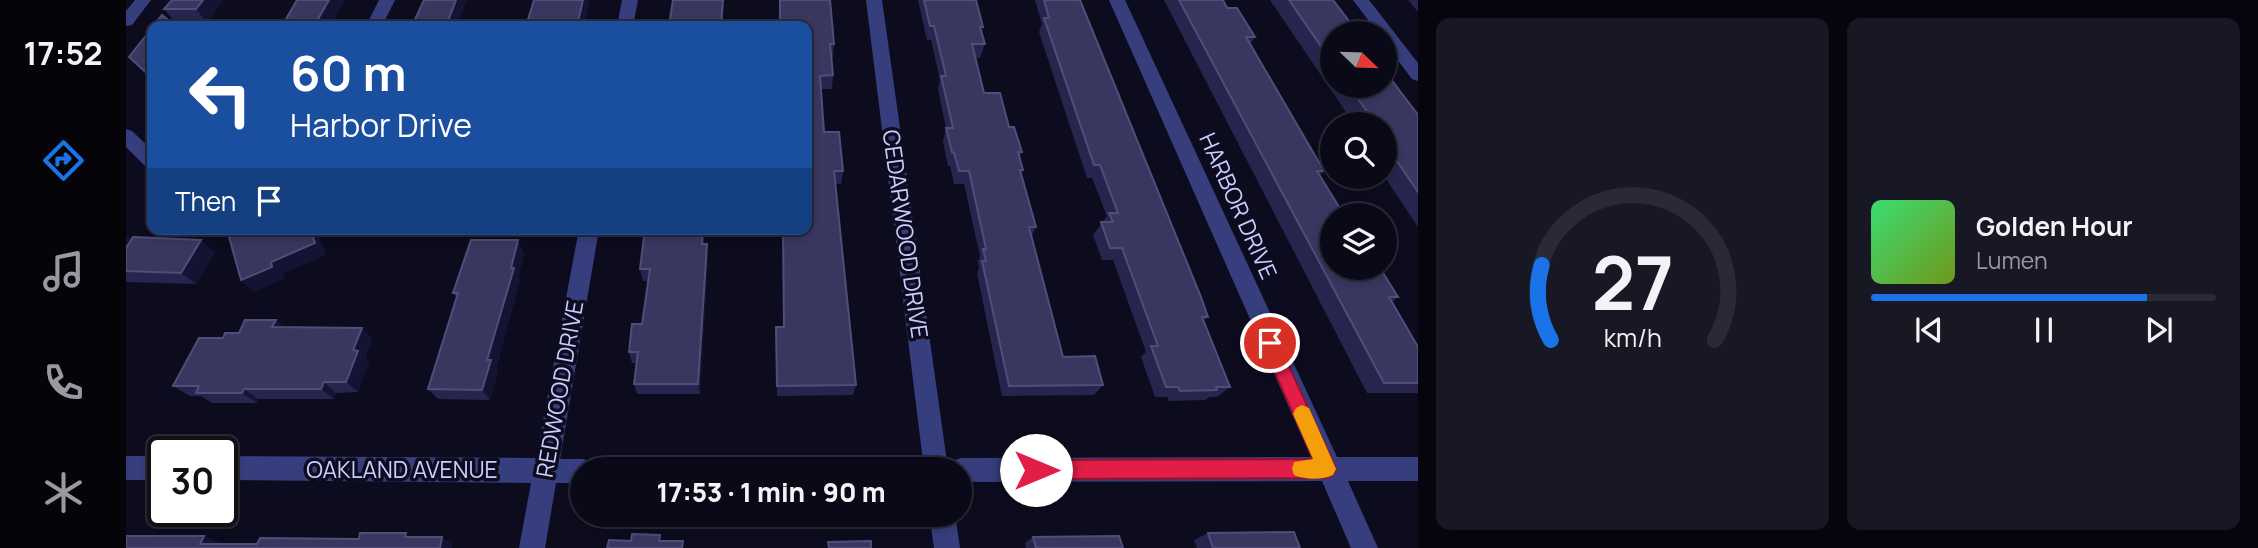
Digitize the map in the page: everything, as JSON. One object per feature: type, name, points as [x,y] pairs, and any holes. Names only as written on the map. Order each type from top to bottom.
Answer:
[{"type":"street","points":[[126,1],[142,0]]},
{"type":"street","points":[[126,21],[142,0]]},
{"type":"street","points":[[376,21],[387,0]]},
{"type":"street","points":[[626,21],[630,0]]},
{"type":"street","name":"CEDARWOOD DRIVE","points":[[874,0],[934,457]]},
{"type":"street","name":"HARBOR DRIVE","points":[[1117,0],[1365,548]]},
{"type":"street","points":[[1361,0],[1418,75]]},
{"type":"street","points":[[126,136],[147,156]]},
{"type":"street","name":"REDWOOD DRIVE","points":[[532,548],[588,235]]},
{"type":"street","points":[[126,468],[147,468]]},
{"type":"street","name":"OAKLAND AVENUE","points":[[238,468],[570,471]]},
{"type":"street","points":[[972,470],[1418,469]]},
{"type":"street","points":[[944,527],[947,548]]},
{"type":"building","points":[[172,0],[203,0],[196,9],[164,9]]},
{"type":"building","points":[[297,0],[329,0],[317,21],[285,21]]},
{"type":"building","points":[[424,0],[456,0],[448,21],[414,21]]},
{"type":"building","points":[[534,0],[583,0],[578,21],[528,21]]},
{"type":"building","points":[[673,0],[723,0],[721,21],[670,21]]},
{"type":"building","points":[[780,0],[830,0],[834,44],[830,44],[833,75],[820,76],[824,132],[839,132],[843,171],[834,171],[856,385],[777,386],[776,327],[784,327],[783,235],[812,235],[812,21],[780,21]]},
{"type":"building","points":[[924,0],[976,0],[985,44],[972,44],[984,93],[1000,93],[1009,127],[1014,127],[1022,152],[1018,152],[1023,170],[1020,170],[1036,227],[1029,227],[1063,357],[1095,356],[1103,385],[1009,386],[982,261],[986,261],[983,249],[986,249],[969,171],[959,171],[952,152],[946,128],[953,128],[941,76],[946,76],[934,26],[930,26]]},
{"type":"building","points":[[1044,0],[1080,0],[1201,297],[1208,317],[1202,317],[1230,387],[1180,391],[1178,387],[1166,387],[1151,346],[1158,346],[1122,248],[1110,248],[1101,222],[1113,222],[1109,213],[1118,213],[1100,165],[1094,165],[1044,18],[1049,18]]},
{"type":"building","points":[[1179,0],[1223,0],[1227,8],[1237,8],[1255,37],[1246,37],[1320,164],[1320,171],[1317,171],[1320,176],[1320,189],[1328,189],[1337,203],[1320,203],[1320,263]]},
{"type":"building","points":[[1289,0],[1333,0],[1349,21],[1320,21],[1320,45]]},
{"type":"building","points":[[162,15],[170,21],[157,21]]},
{"type":"building","points":[[147,34],[147,73],[129,57]]},
{"type":"building","points":[[1397,87],[1418,115],[1418,192],[1397,161],[1397,112],[1367,112],[1358,98],[1397,98]]},
{"type":"building","points":[[229,235],[312,235],[315,243],[271,262],[272,267],[241,280]]},
{"type":"building","points":[[644,235],[703,235],[702,244],[707,244],[698,384],[634,384],[638,352],[629,352],[632,324],[642,324],[650,269],[640,269]]},
{"type":"building","points":[[133,237],[201,240],[181,273],[126,271],[126,248]]},
{"type":"building","points":[[471,240],[518,240],[511,268],[514,268],[487,360],[491,360],[482,390],[428,389],[458,293],[453,293]]},
{"type":"building","points":[[1329,280],[1387,280],[1398,297],[1389,297],[1418,347],[1418,383],[1384,383]]},
{"type":"building","points":[[245,320],[276,320],[272,327],[362,328],[353,350],[358,351],[346,382],[324,382],[321,389],[244,389],[242,393],[196,393],[199,386],[173,386],[199,338],[223,338],[225,333],[239,333]]},
{"type":"building","points":[[1294,532],[1300,548],[1213,548],[1208,533]]},
{"type":"building","points":[[360,533],[406,533],[405,537],[442,537],[440,548],[126,548],[126,536],[204,536],[200,544],[257,544],[260,538],[359,539]]},
{"type":"building","points":[[632,534],[660,535],[659,541],[683,541],[682,548],[607,548],[609,540],[631,541]]},
{"type":"building","points":[[1119,536],[1123,548],[1036,548],[1033,537]]},
{"type":"building","points":[[871,541],[871,548],[829,548],[828,542]]},
{"type":"slow traffic","points":[[1301,469],[1327,469],[1302,414]]},
{"type":"route","points":[[1036,470],[1327,469],[1270,343]]}]
